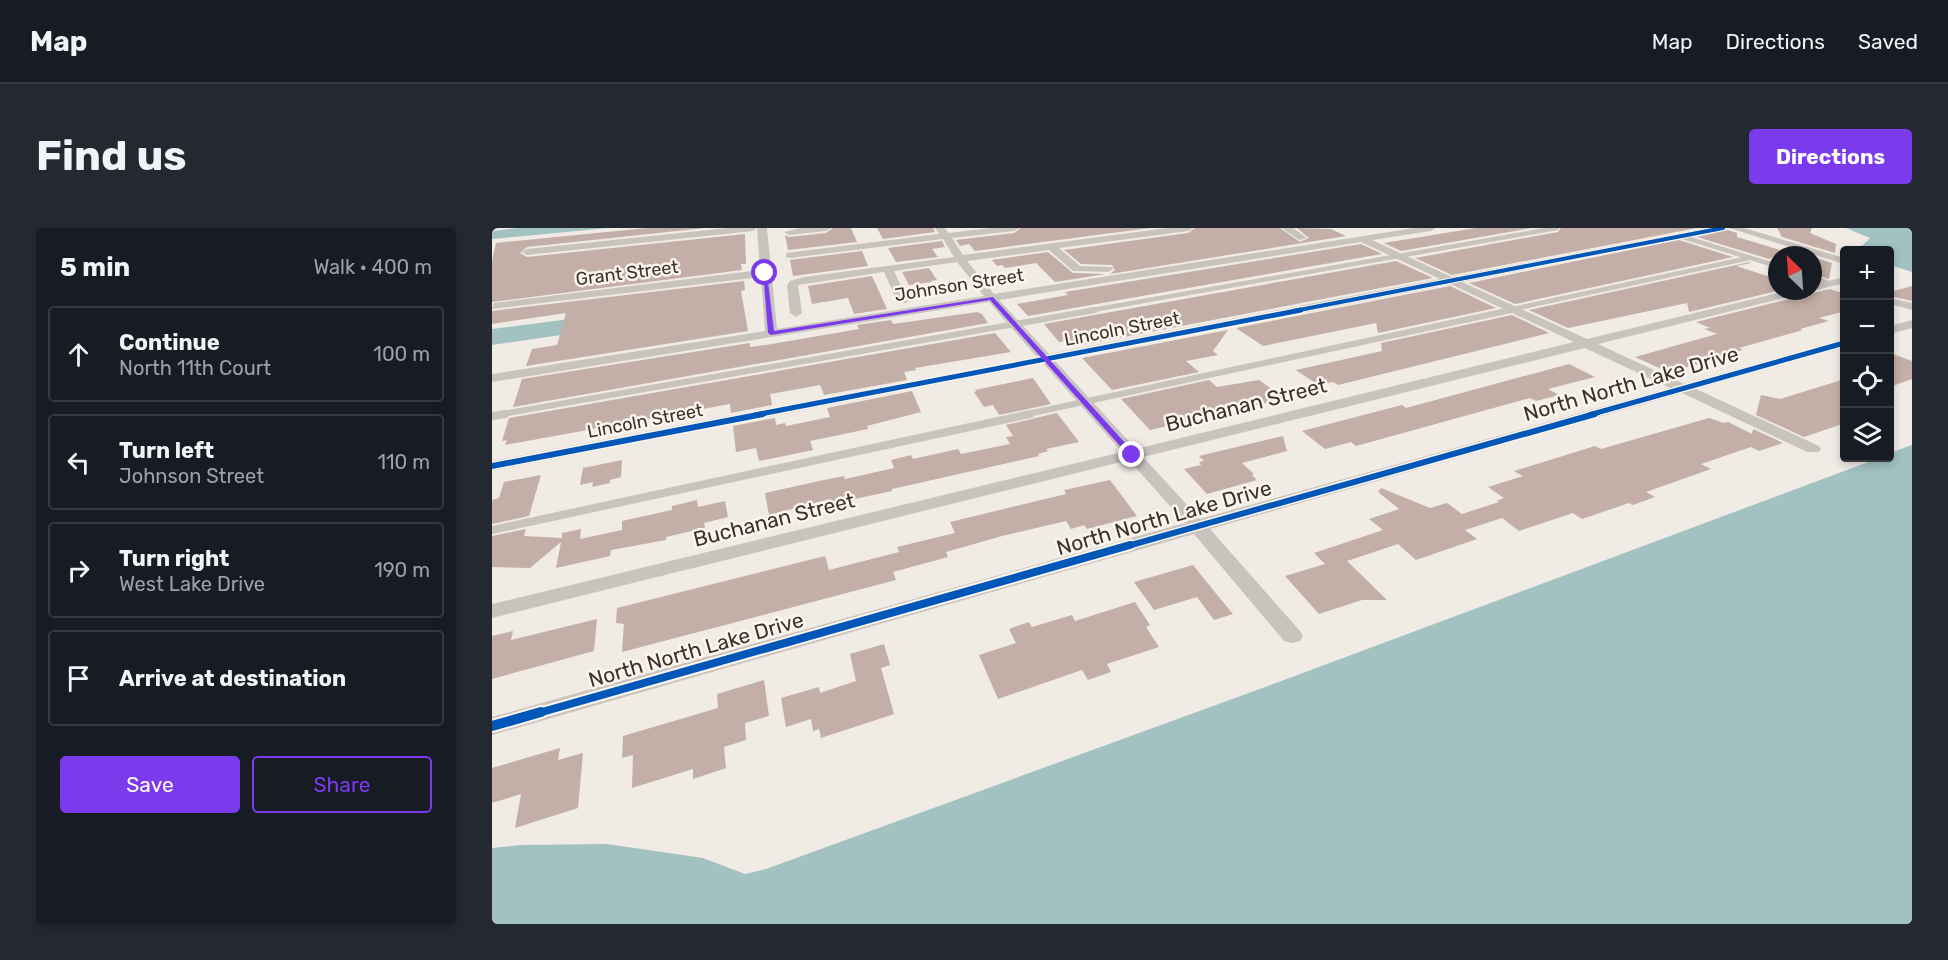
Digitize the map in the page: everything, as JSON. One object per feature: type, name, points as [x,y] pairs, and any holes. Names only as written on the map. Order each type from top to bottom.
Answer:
[{"type":"street","points":[[527,252],[753,228]]},
{"type":"street","points":[[762,228],[771,333]]},
{"type":"street","points":[[789,232],[826,228]]},
{"type":"street","points":[[790,255],[943,232],[1014,228]]},
{"type":"street","points":[[796,313],[792,286],[794,283],[1053,248],[1160,230],[1188,228]]},
{"type":"street","points":[[1053,248],[1077,269],[1086,271],[1302,238],[1287,228]]},
{"type":"street","name":"Johnson Street","points":[[492,378],[1431,228]]},
{"type":"street","name":"Lincoln Street","points":[[492,466],[1723,228]]},
{"type":"street","points":[[1734,228],[1840,260]]},
{"type":"street","points":[[943,232],[961,260],[991,298],[1198,527],[1292,636]]},
{"type":"street","points":[[1362,239],[1814,449]]},
{"type":"street","points":[[888,270],[902,301]]},
{"type":"street","name":"Grant Street","points":[[494,306],[765,273]]},
{"type":"street","points":[[1822,286],[1840,281]]},
{"type":"street","points":[[1831,284],[1840,287]]},
{"type":"street","name":"Buchanan Street","points":[[492,611],[1768,299]]},
{"type":"street","points":[[1894,302],[1912,307]]},
{"type":"street","points":[[1894,329],[1912,324]]},
{"type":"street","name":"North North Lake Drive","points":[[492,726],[1840,344]]},
{"type":"lane","points":[[492,416],[1557,228]]},
{"type":"lane","points":[[1680,236],[1768,264]]},
{"type":"lane","points":[[492,530],[1749,258]]},
{"type":"lane","points":[[1822,281],[1831,284]]},
{"type":"water","points":[[518,228],[608,228],[492,239],[492,231]]},
{"type":"water","points":[[1846,228],[1912,228],[1912,272],[1894,266],[1894,246],[1860,246],[1870,238]]},
{"type":"water","points":[[677,305],[629,325],[492,345],[492,329]]},
{"type":"water","points":[[1912,445],[1912,924],[492,924],[492,848],[521,845],[607,844],[703,858],[745,874],[766,869],[1257,690],[1868,462],[1894,462],[1894,452]]},
{"type":"building","points":[[647,228],[705,228],[527,247],[520,253],[527,257],[745,234],[746,264],[741,264],[742,270],[492,302],[492,261],[496,243]]},
{"type":"building","points":[[833,228],[851,228],[857,242],[788,250],[785,235],[789,237],[826,233]]},
{"type":"building","points":[[877,228],[933,228],[935,232],[883,239]]},
{"type":"building","points":[[1021,228],[1150,228],[975,251],[969,244],[960,246],[956,240],[1014,233]]},
{"type":"building","points":[[1195,228],[1280,228],[1300,242],[1309,238],[1297,228],[1331,229],[1346,236],[1110,274],[1115,270],[1112,265],[1081,264],[1064,250],[1188,233]]},
{"type":"building","points":[[1476,228],[1531,228],[1401,251],[1384,243]]},
{"type":"building","points":[[1561,228],[1697,228],[1452,275],[1415,258],[1558,232]]},
{"type":"building","points":[[1777,228],[1812,228],[1810,233],[1836,244],[1835,253],[1822,249],[1822,246],[1812,246],[1782,237]]},
{"type":"building","points":[[1728,230],[1737,233],[1737,237],[1768,246],[1768,259],[1697,237]]},
{"type":"building","points":[[1679,240],[1733,257],[1515,304],[1469,283]]},
{"type":"building","points":[[942,241],[945,247],[932,249],[938,257],[896,262],[888,248]]},
{"type":"building","points":[[1361,244],[1382,254],[1028,316],[1017,304],[1068,295],[1065,292]]},
{"type":"building","points":[[862,251],[868,266],[793,276],[790,260]]},
{"type":"building","points":[[1048,252],[1073,273],[1106,274],[1055,282],[1036,263],[1005,268],[1002,265],[997,266],[992,260]]},
{"type":"building","points":[[1822,260],[1832,263],[1829,279],[1822,277]]},
{"type":"building","points":[[1396,261],[1433,278],[1071,347],[1065,341],[1059,342],[1044,324]]},
{"type":"building","points":[[1750,262],[1736,266],[1768,276],[1768,293],[1689,312],[1687,303],[1568,328],[1529,310]]},
{"type":"building","points":[[929,268],[937,280],[909,285],[902,272]]},
{"type":"building","points":[[872,276],[887,309],[854,314],[848,298],[812,304],[808,286]]},
{"type":"building","points":[[744,281],[745,290],[741,291],[748,331],[526,366],[532,349],[557,345],[566,313],[492,324],[492,311]]},
{"type":"building","points":[[1450,286],[1496,308],[1378,333],[1376,323],[1263,346],[1236,328]]},
{"type":"building","points":[[1912,286],[1912,301],[1894,297],[1894,291]]},
{"type":"building","points":[[1830,289],[1840,292],[1840,312],[1819,318],[1829,321],[1739,348],[1743,350],[1727,354],[1730,356],[1668,372],[1635,357],[1717,334],[1704,329],[1710,328],[1696,322],[1785,300],[1822,300],[1822,291]]},
{"type":"building","points":[[977,312],[982,314],[988,323],[513,407],[522,379],[750,343],[750,347],[766,345],[859,329],[857,325],[891,320],[893,324]]},
{"type":"building","points":[[1512,315],[1549,333],[1338,385],[1333,382],[1318,385],[1296,370],[1382,351],[1381,343]]},
{"type":"building","points":[[1228,330],[1213,351],[1218,355],[1186,361],[1199,372],[1112,390],[1082,358]]},
{"type":"building","points":[[995,333],[1011,352],[915,368],[916,370],[904,372],[907,380],[824,395],[820,385],[770,394],[772,405],[731,413],[730,404],[505,445],[507,440],[502,441],[509,418]]},
{"type":"building","points":[[1894,354],[1912,361],[1912,379],[1894,386]]},
{"type":"building","points":[[1569,364],[1595,377],[1548,389],[1559,395],[1536,401],[1530,398],[1356,446],[1351,442],[1325,449],[1302,431],[1402,405],[1406,408]]},
{"type":"building","points":[[1033,378],[1051,404],[999,415],[993,405],[984,407],[974,392],[975,390]]},
{"type":"building","points":[[1209,380],[1217,387],[1259,380],[1284,398],[1254,406],[1251,403],[1195,416],[1198,419],[1150,430],[1121,399]]},
{"type":"building","points":[[1840,381],[1840,425],[1804,437],[1756,415],[1761,395],[1780,399]]},
{"type":"building","points":[[912,391],[921,412],[867,426],[868,429],[810,441],[813,450],[759,461],[756,448],[736,452],[733,426],[775,418],[776,425],[785,423],[786,426],[830,417],[827,408]]},
{"type":"building","points":[[1057,413],[1079,442],[1046,449],[1048,451],[1038,454],[1039,456],[892,489],[892,491],[831,504],[830,499],[769,515],[765,493],[894,468],[891,460],[911,455],[913,459],[958,449],[961,454],[1010,444],[1006,437],[1013,436],[1006,425]]},
{"type":"building","points":[[1709,418],[1724,423],[1728,422],[1752,434],[1753,429],[1783,443],[1759,451],[1751,447],[1701,464],[1711,469],[1646,492],[1655,497],[1582,519],[1573,513],[1519,531],[1502,518],[1465,530],[1477,539],[1416,560],[1398,544],[1347,561],[1387,600],[1362,600],[1319,614],[1285,576],[1325,564],[1314,553],[1383,530],[1369,519],[1399,509],[1378,492],[1381,488],[1430,508],[1447,503],[1462,514],[1499,502],[1497,501],[1504,498],[1488,487],[1523,476],[1514,471],[1595,446],[1601,449]]},
{"type":"building","points":[[1283,436],[1287,451],[1242,463],[1257,480],[1207,494],[1184,469],[1201,465],[1199,462],[1204,461],[1199,456]]},
{"type":"building","points":[[622,460],[621,477],[610,480],[610,483],[592,487],[593,482],[580,485],[583,468]]},
{"type":"building","points":[[541,475],[529,516],[492,524],[492,500],[499,498],[504,482]]},
{"type":"building","points":[[1110,480],[1137,516],[1087,529],[1084,525],[1071,529],[1066,521],[1002,536],[946,552],[948,557],[893,572],[896,580],[622,652],[624,624],[616,623],[617,608],[825,556],[829,570],[899,552],[897,547],[955,533],[950,522],[1066,494],[1064,490]]},
{"type":"building","points":[[697,500],[698,507],[725,501],[728,517],[704,523],[705,528],[666,537],[666,540],[611,550],[610,556],[556,568],[561,542],[530,568],[492,567],[492,536],[526,529],[524,536],[562,538],[562,533],[581,529],[580,539],[622,530],[622,521],[672,510],[672,506]]},
{"type":"building","points":[[1193,565],[1233,614],[1214,620],[1197,597],[1154,610],[1134,582]]},
{"type":"building","points":[[1135,602],[1150,625],[1146,627],[1159,647],[1107,664],[1111,672],[1088,680],[1082,670],[998,699],[979,655],[1016,643],[1009,629],[1029,622],[1032,627],[1072,615],[1075,621]]},
{"type":"building","points":[[597,619],[594,651],[492,679],[492,636],[513,631],[511,640]]},
{"type":"building","points":[[884,644],[890,665],[881,668],[894,714],[821,738],[819,729],[813,731],[811,719],[786,727],[781,698],[819,687],[820,693],[856,681],[850,654]]},
{"type":"building","points":[[764,680],[769,716],[745,723],[746,740],[724,747],[726,768],[693,779],[693,769],[632,788],[633,755],[622,758],[623,736],[718,708],[717,694]]},
{"type":"building","points":[[560,748],[558,760],[583,753],[578,808],[515,828],[521,794],[492,803],[492,768]]},
{"type":"cycle path","points":[[492,466],[1723,228]]},
{"type":"cycle path","points":[[492,726],[1840,344]]},
{"type":"route","points":[[765,273],[771,333],[991,298],[1132,455]]}]
